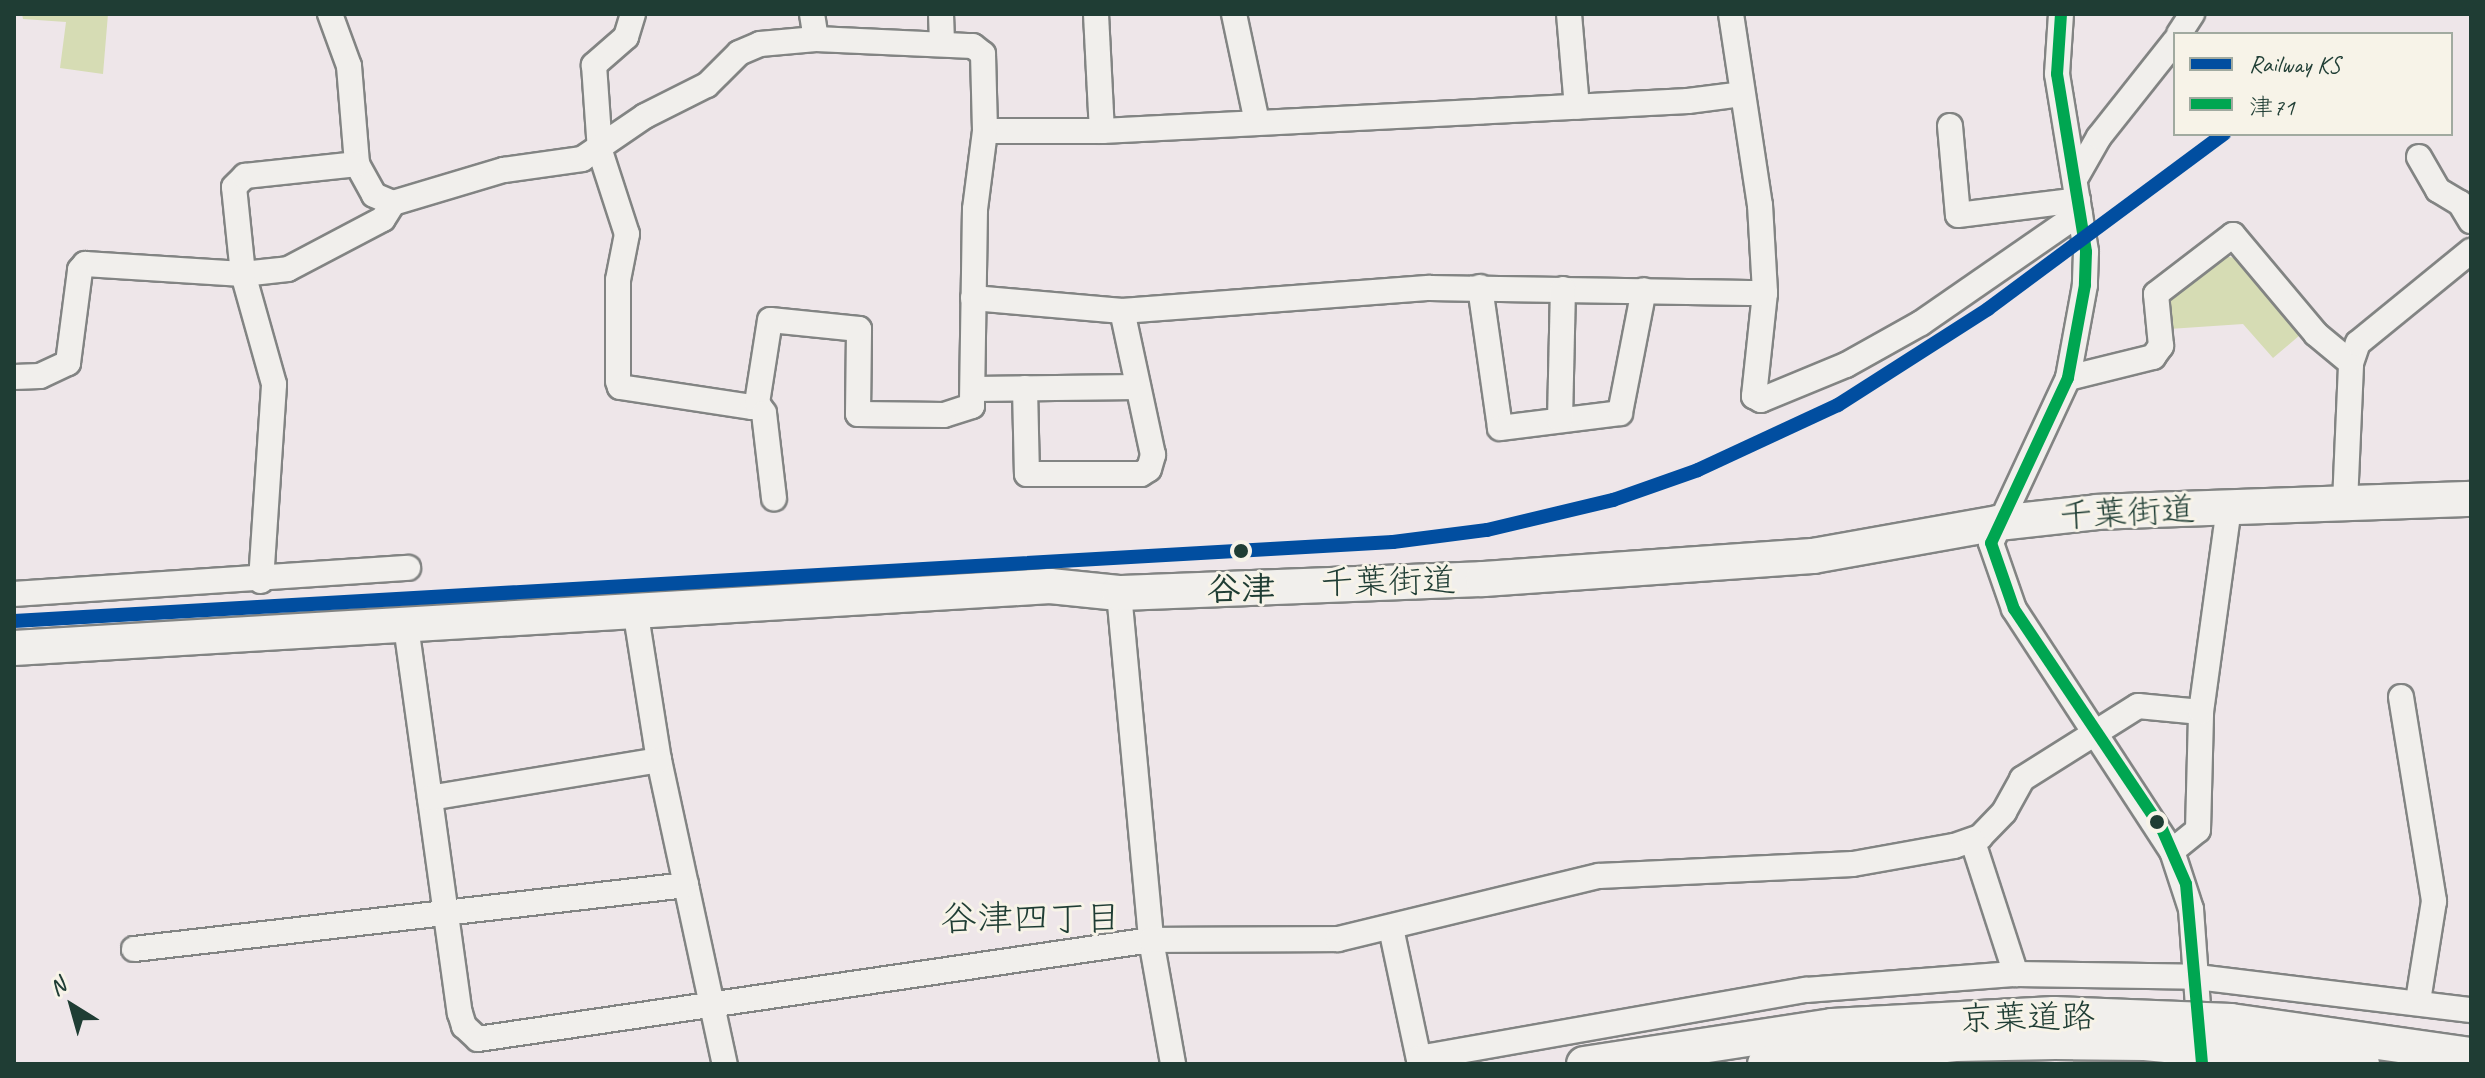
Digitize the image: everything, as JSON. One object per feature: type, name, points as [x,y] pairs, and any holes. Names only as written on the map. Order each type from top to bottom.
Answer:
[{"type":"highway","name":"千葉街道","points":[[14,648],[1050,586],[1119,593],[1483,579],[1773,560],[1998,523],[2097,512],[2471,499]]},
{"type":"highway","name":"京葉道路","points":[[1584,1064],[1832,1026],[2054,1014],[2231,1021],[2471,1055]]},
{"type":"highway","name":"京葉道路","points":[[1765,1064],[1955,1044],[2055,1042],[2145,1043],[2362,1064]]},
{"type":"street","points":[[330,14],[349,66],[357,164],[374,195],[393,203]]},
{"type":"street","points":[[14,377],[40,376],[68,363],[80,270],[85,264],[243,274],[288,269],[383,219],[393,203],[456,181],[582,159],[600,151],[645,116],[707,85],[747,47],[816,39],[942,42],[973,46],[983,54],[985,131],[975,209],[972,406],[944,415],[858,414],[859,329],[770,320],[757,403],[752,407],[620,387],[618,280],[627,234],[600,151],[594,65],[626,37],[633,14]]},
{"type":"street","points":[[812,14],[816,39]]},
{"type":"street","points":[[941,14],[942,42]]},
{"type":"street","points":[[1096,14],[1102,131]]},
{"type":"street","points":[[1234,14],[1257,122]]},
{"type":"street","points":[[1569,14],[1577,107]]},
{"type":"street","points":[[1731,14],[1760,205],[1765,293],[1754,396],[1761,400],[1846,365],[1921,323],[2078,197],[2129,95],[2173,43]]},
{"type":"street","points":[[2061,14],[2057,74],[2078,197],[2085,285],[2068,378],[1991,543],[2008,597],[2093,731],[2162,829],[2172,851],[2191,909],[2202,1064]]},
{"type":"street","points":[[2180,32],[2192,14]]},
{"type":"street","points":[[985,131],[1102,131],[1577,107],[1742,94]]},
{"type":"street","points":[[1950,126],[1958,215],[2078,197]]},
{"type":"street","points":[[2419,157],[2438,190],[2460,203],[2471,221]]},
{"type":"street","points":[[261,581],[274,384],[243,274],[234,187],[245,176],[357,164]]},
{"type":"street","points":[[2068,378],[2153,357],[2161,346],[2156,294],[2233,235],[2316,334],[2351,363]]},
{"type":"street","points":[[2345,503],[2351,363],[2358,343],[2471,251]]},
{"type":"street","points":[[973,298],[1122,311],[1480,287],[1765,293]]},
{"type":"street","points":[[1480,287],[1500,428],[1620,413],[1644,290]]},
{"type":"street","points":[[1560,420],[1563,289]]},
{"type":"street","points":[[1025,388],[1027,474],[1141,474],[1149,469],[1153,455],[1122,311]]},
{"type":"street","points":[[974,389],[1138,387]]},
{"type":"street","points":[[757,403],[764,413],[774,498]]},
{"type":"street","points":[[2172,851],[2198,830],[2201,712],[2229,507]]},
{"type":"street","points":[[14,594],[261,581],[408,568]]},
{"type":"street","points":[[1119,593],[1151,940],[1173,1064]]},
{"type":"street","points":[[635,609],[659,760],[714,1002],[725,1064]]},
{"type":"street","points":[[406,626],[460,1013],[464,1026],[478,1039],[1151,940],[1338,939],[1599,876],[1853,864],[1973,842],[2004,812],[2022,779],[2093,731],[2138,706],[2201,712]]},
{"type":"street","points":[[2401,697],[2434,901],[2418,1001]]},
{"type":"street","points":[[430,798],[659,760]]},
{"type":"street","points":[[1973,842],[2016,974]]},
{"type":"street","points":[[134,949],[686,885]]},
{"type":"street","points":[[1391,928],[1420,1061],[1806,990],[2016,974],[2197,977],[2418,1001],[2471,1010]]},
{"type":"green space","points":[[22,14],[108,14],[103,74],[60,68],[66,22],[23,19]]},
{"type":"green space","points":[[2216,255],[2236,258],[2300,335],[2273,358],[2243,324],[2169,329],[2168,301],[2176,286]]},
{"type":"rail line","name":"KS","points":[[14,621],[1393,542],[1487,530],[1613,500],[1698,470],[1838,405],[1988,309],[2221,136]]},
{"type":"transit line","name":"津71","points":[[2061,14],[2057,74],[2086,252],[2085,285],[2068,378],[1991,543],[2014,609],[2162,829],[2186,884],[2202,1064]]},
{"type":"place","name":"谷津","points":[[1241,551]]},
{"type":"district","name":"谷津四丁目","points":[[1031,919]]}]
